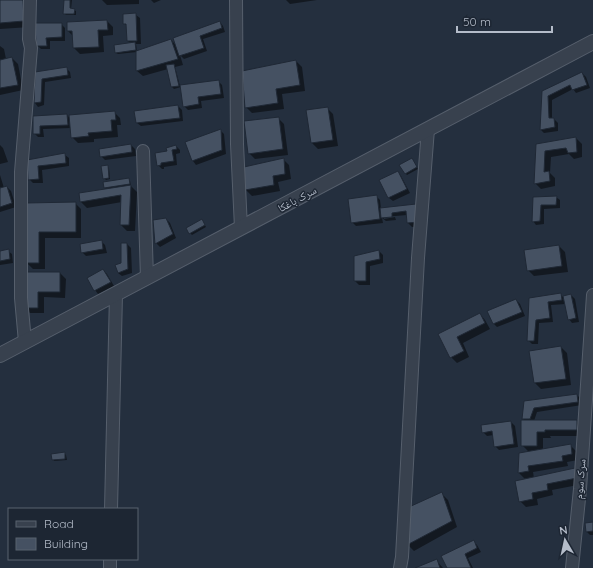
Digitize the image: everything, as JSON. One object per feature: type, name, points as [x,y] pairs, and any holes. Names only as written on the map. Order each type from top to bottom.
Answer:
[{"type":"street","points":[[25,342],[21,298],[21,172],[31,48],[29,40],[30,0]]},
{"type":"street","points":[[236,0],[237,144],[241,228]]},
{"type":"street","name":"سرک باغکا","points":[[0,355],[593,42]]},
{"type":"street","points":[[400,568],[402,557],[418,258],[428,130]]},
{"type":"street","points":[[143,151],[147,278]]},
{"type":"street","points":[[111,508],[116,294]]},
{"type":"street","name":"سرک سوم","points":[[572,568],[581,474],[593,295]]},
{"type":"building","points":[[0,0],[23,0],[24,21],[0,23]]},
{"type":"building","points":[[64,0],[70,0],[70,8],[75,9],[74,14],[63,14]]},
{"type":"building","points":[[136,13],[137,41],[127,41],[126,24],[123,24],[123,14]]},
{"type":"building","points":[[107,20],[108,30],[98,30],[99,47],[73,48],[72,31],[67,31],[67,22]]},
{"type":"building","points":[[220,21],[222,28],[200,36],[204,48],[179,56],[173,38]]},
{"type":"building","points":[[35,23],[62,23],[62,37],[46,38],[47,46],[36,46]]},
{"type":"building","points":[[171,39],[178,59],[136,71],[136,51]]},
{"type":"building","points":[[135,42],[136,50],[115,53],[114,45]]},
{"type":"building","points":[[12,57],[18,85],[0,88],[0,60]]},
{"type":"building","points":[[296,60],[300,85],[276,89],[278,103],[245,108],[242,71]]},
{"type":"building","points":[[174,64],[179,86],[171,87],[166,65]]},
{"type":"building","points":[[67,67],[68,75],[42,79],[41,102],[34,103],[35,72]]},
{"type":"building","points":[[582,72],[587,85],[572,90],[570,85],[548,96],[549,118],[554,118],[555,127],[540,130],[542,91]]},
{"type":"building","points":[[219,80],[221,94],[198,97],[199,104],[183,107],[180,85]]},
{"type":"building","points":[[178,105],[180,118],[136,123],[134,111]]},
{"type":"building","points":[[328,107],[333,140],[311,143],[306,110]]},
{"type":"building","points":[[115,111],[116,120],[111,120],[112,131],[88,133],[89,136],[71,138],[69,115]]},
{"type":"building","points":[[67,114],[68,125],[40,126],[40,134],[33,134],[33,116]]},
{"type":"building","points":[[279,117],[283,149],[248,154],[244,121]]},
{"type":"building","points":[[221,129],[222,150],[192,161],[185,142]]},
{"type":"building","points":[[576,137],[577,152],[568,153],[566,148],[545,151],[544,172],[549,171],[550,181],[534,184],[536,144]]},
{"type":"building","points":[[131,144],[132,152],[100,157],[99,149]]},
{"type":"building","points":[[176,145],[177,149],[172,150],[174,161],[161,163],[161,165],[157,166],[155,153],[167,151],[166,148]]},
{"type":"building","points":[[65,153],[66,163],[38,166],[39,179],[28,180],[27,160]]},
{"type":"building","points":[[284,158],[285,174],[273,176],[274,185],[245,190],[244,167]]},
{"type":"building","points":[[412,158],[417,167],[405,174],[399,165]]},
{"type":"building","points":[[108,165],[109,178],[103,179],[101,166]]},
{"type":"building","points":[[398,171],[407,189],[388,198],[379,180]]},
{"type":"building","points":[[129,178],[130,184],[104,188],[103,182]]},
{"type":"building","points":[[131,185],[129,225],[120,225],[121,195],[80,202],[79,193]]},
{"type":"building","points":[[7,186],[12,203],[0,207],[0,188]]},
{"type":"building","points":[[377,195],[380,219],[351,223],[348,199]]},
{"type":"building","points":[[557,196],[556,205],[541,205],[540,221],[532,222],[533,197]]},
{"type":"building","points":[[76,202],[76,232],[39,232],[39,263],[26,263],[26,203]]},
{"type":"building","points":[[416,204],[419,222],[407,223],[406,211],[392,213],[392,217],[381,218],[380,208]]},
{"type":"building","points":[[166,218],[173,234],[155,244],[153,220]]},
{"type":"building","points":[[202,219],[205,225],[189,234],[186,228]]},
{"type":"building","points":[[102,240],[103,249],[81,253],[80,244]]},
{"type":"building","points":[[121,243],[127,243],[128,269],[118,273],[115,265],[121,263]]},
{"type":"building","points":[[559,245],[562,266],[527,271],[524,250]]},
{"type":"building","points":[[9,249],[10,259],[0,261],[0,251]]},
{"type":"building","points":[[379,250],[380,259],[366,262],[366,281],[354,281],[354,256]]},
{"type":"building","points":[[103,269],[111,282],[94,291],[87,278]]},
{"type":"building","points":[[23,272],[60,272],[60,292],[38,292],[38,308],[23,308]]},
{"type":"building","points":[[561,293],[562,300],[548,302],[550,318],[536,320],[534,341],[527,341],[529,298]]},
{"type":"building","points":[[571,294],[576,318],[568,320],[563,296]]},
{"type":"building","points":[[516,299],[522,312],[493,324],[487,311]]},
{"type":"building","points":[[480,313],[485,323],[457,337],[464,351],[450,358],[438,334]]},
{"type":"building","points":[[561,346],[566,379],[534,383],[529,351]]},
{"type":"building","points":[[577,394],[578,402],[534,408],[530,419],[522,419],[524,401]]},
{"type":"building","points":[[521,420],[577,420],[577,430],[545,430],[545,432],[537,432],[537,446],[521,446]]},
{"type":"building","points":[[511,421],[514,444],[494,447],[492,431],[482,433],[481,425]]},
{"type":"building","points":[[571,444],[572,454],[562,456],[563,461],[528,466],[529,471],[518,473],[519,453]]},
{"type":"building","points":[[65,452],[65,459],[52,460],[51,454]]},
{"type":"building","points":[[575,468],[577,478],[547,484],[548,490],[532,493],[533,499],[519,502],[515,481]]},
{"type":"building","points":[[442,492],[452,521],[407,545],[409,507]]},
{"type":"building","points":[[593,522],[593,531],[586,532],[585,523]]},
{"type":"building","points":[[474,540],[477,548],[465,554],[471,568],[447,568],[441,556]]},
{"type":"building","points":[[437,559],[440,568],[415,568]]}]
